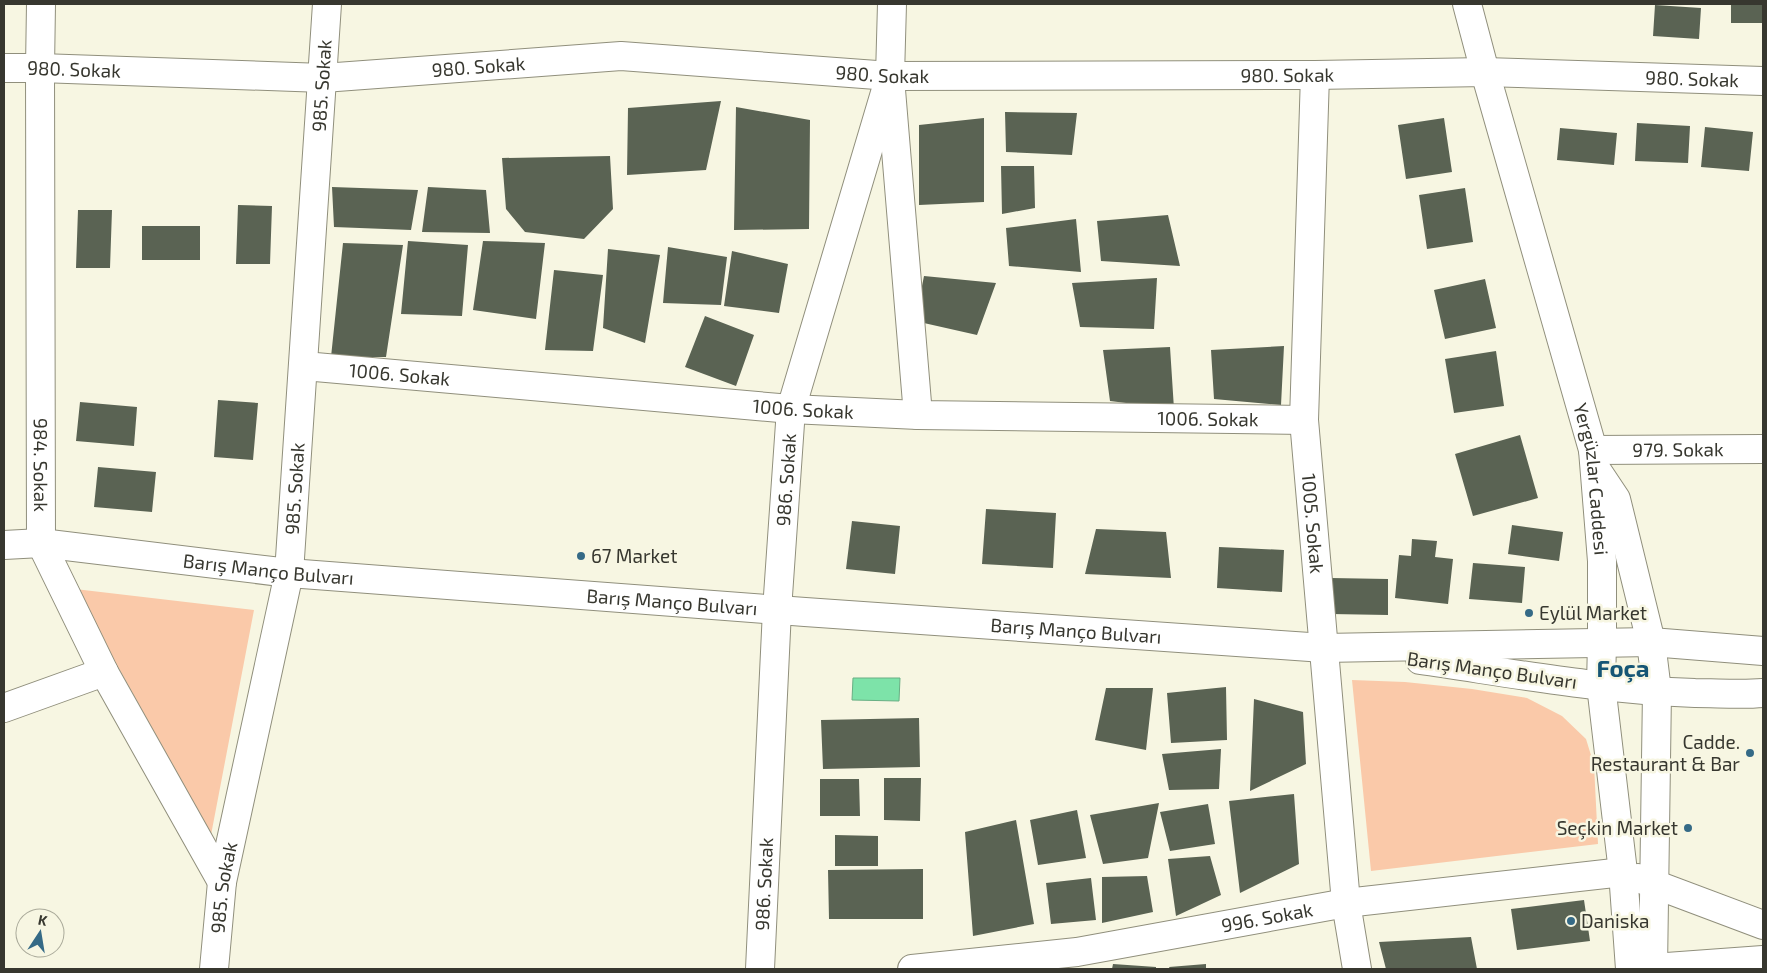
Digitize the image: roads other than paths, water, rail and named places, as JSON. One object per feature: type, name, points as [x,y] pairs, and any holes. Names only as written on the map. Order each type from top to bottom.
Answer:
[{"type":"street","name":"984. Sokak","points":[[41,4],[41,543],[104,672],[222,882]]},
{"type":"street","name":"985. Sokak","points":[[214,969],[222,882],[289,572],[327,4]]},
{"type":"street","name":"986. Sokak","points":[[760,969],[777,610],[791,409],[890,76],[892,4]]},
{"type":"street","name":"Yergüzlar Caddesi","points":[[1467,4],[1594,458],[1602,561],[1601,685],[1623,872],[1641,969]]},
{"type":"street","name":"980. Sokak","points":[[4,68],[323,78],[621,56],[890,76],[1315,75],[1485,72],[1763,81]]},
{"type":"street","name":"1005. Sokak","points":[[1315,75],[1304,420],[1333,648],[1346,903],[1357,969]]},
{"type":"street","points":[[890,76],[918,415]]},
{"type":"street","name":"1006. Sokak","points":[[304,366],[791,409],[918,415],[1304,420]]},
{"type":"street","name":"979. Sokak","points":[[1594,458],[1763,450]]},
{"type":"street","points":[[1594,458],[1616,499],[1651,642],[1657,691],[1655,884],[1641,969],[1763,960]]},
{"type":"street","name":"Barış Manço Bulvarı","points":[[4,545],[41,543],[289,572],[777,610],[1333,648],[1657,691],[1763,693]]},
{"type":"street","name":"Barış Manço Bulvarı","points":[[1333,648],[1651,642],[1763,651]]},
{"type":"street","points":[[4,708],[104,672]]},
{"type":"street","points":[[1623,872],[1763,925]]},
{"type":"street","name":"996. Sokak","points":[[912,969],[1078,960],[1346,903],[1623,872]]},
{"type":"place","name":"67 Market","points":[[581,556]]},
{"type":"place","name":"Eylül Market","points":[[1529,613]]},
{"type":"place","name":"Cadde. Restaurant & Bar","points":[[1750,753]]},
{"type":"place","name":"Seçkin Market","points":[[1688,828]]},
{"type":"place","name":"Daniska","points":[[1571,921]]},
{"type":"district","name":"Foça","points":[[1623,669]]}]
